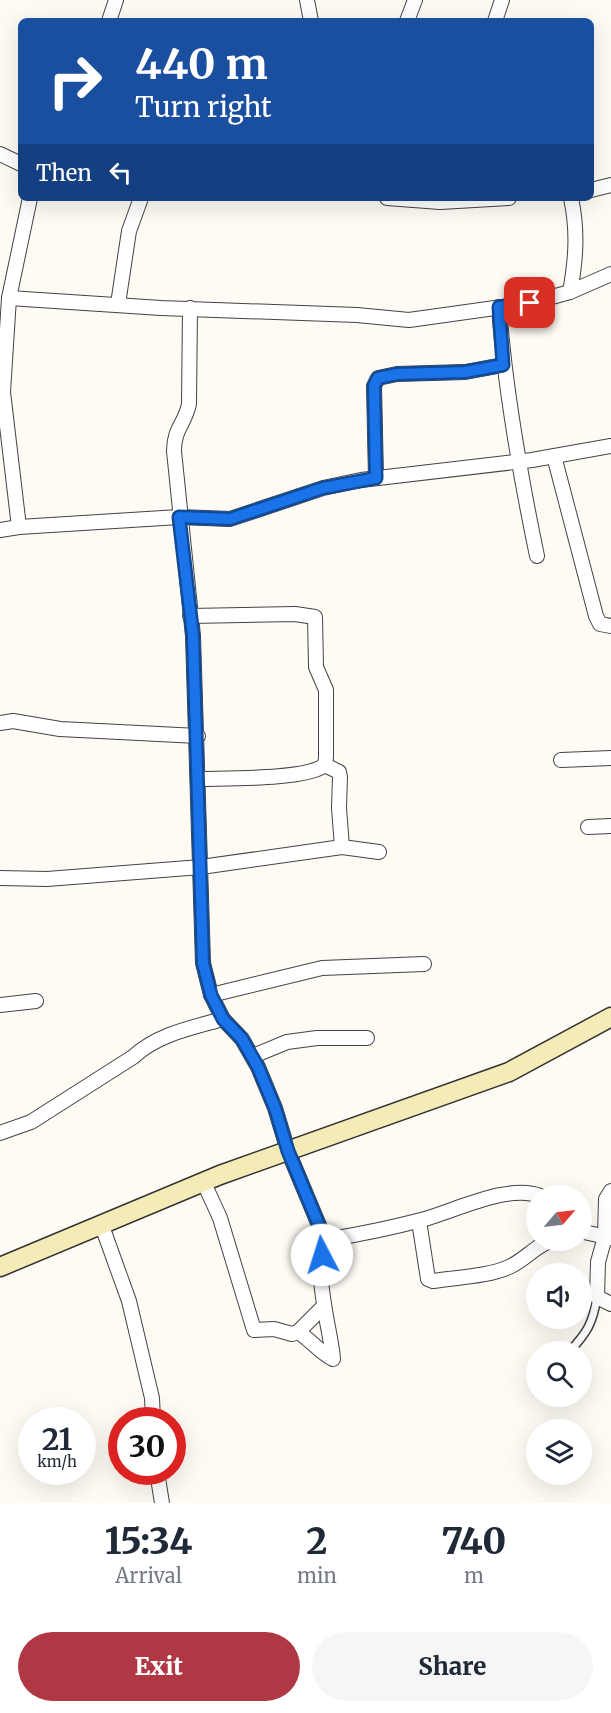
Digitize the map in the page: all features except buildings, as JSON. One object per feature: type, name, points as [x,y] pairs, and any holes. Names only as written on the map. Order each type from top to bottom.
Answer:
[{"type":"street","points":[[110,18],[116,0]]},
{"type":"street","points":[[307,0],[310,18]]},
{"type":"street","points":[[408,18],[415,0]]},
{"type":"street","points":[[496,18],[502,0]]},
{"type":"street","points":[[0,154],[18,163]]},
{"type":"street","points":[[594,189],[611,185]]},
{"type":"street","points":[[19,527],[1,392],[9,298],[29,201]]},
{"type":"street","points":[[118,304],[129,231],[140,201]]},
{"type":"street","points":[[427,201],[461,201]]},
{"type":"street","points":[[570,292],[577,244],[572,201]]},
{"type":"street","points":[[9,298],[357,315],[408,320],[530,303],[570,292],[611,274]]},
{"type":"street","points":[[499,307],[503,365],[537,556]]},
{"type":"street","points":[[190,308],[189,404],[187,413],[174,435],[198,736],[201,942],[211,995],[223,1019],[242,1039],[253,1056],[275,1108],[288,1151],[326,1242],[320,1268],[324,1306],[332,1338],[333,1359],[322,1354],[309,1339],[298,1332]]},
{"type":"street","points":[[376,478],[374,386],[378,378],[397,374],[465,372],[503,365]]},
{"type":"street","points":[[0,530],[179,517],[230,519],[323,488],[376,478],[520,461],[611,446]]},
{"type":"street","points":[[554,456],[596,616],[600,624],[611,626]]},
{"type":"street","points":[[190,616],[295,614],[315,617],[316,667],[326,690],[325,765]]},
{"type":"street","points":[[0,723],[13,722],[60,729],[198,736]]},
{"type":"street","points":[[561,760],[611,758]]},
{"type":"street","points":[[199,779],[312,772],[325,765]]},
{"type":"street","points":[[325,765],[339,772],[342,847]]},
{"type":"street","points":[[588,827],[611,826]]},
{"type":"street","points":[[0,878],[47,879],[201,867],[342,847],[379,852]]},
{"type":"street","points":[[211,995],[295,977],[322,968],[424,964]]},
{"type":"street","points":[[0,1005],[36,1000]]},
{"type":"street","points":[[0,1267],[204,1183],[509,1072],[611,1017]]},
{"type":"street","points":[[0,1133],[31,1122],[133,1057],[146,1045],[166,1035],[223,1019]]},
{"type":"street","points":[[253,1056],[287,1042],[317,1038],[367,1038]]},
{"type":"street","points":[[204,1183],[220,1218],[254,1330],[274,1329],[292,1334],[298,1332],[324,1306]]},
{"type":"street","points":[[611,1191],[606,1199],[608,1237],[597,1262],[597,1297],[611,1304]]},
{"type":"street","points":[[326,1242],[419,1221],[498,1196],[526,1193]]},
{"type":"street","points":[[419,1221],[428,1279],[433,1281],[507,1268],[520,1262],[533,1251]]},
{"type":"street","points":[[102,1226],[129,1301],[152,1407]]},
{"type":"street","points":[[592,1233],[608,1237]]},
{"type":"street","points":[[159,1485],[162,1503]]},
{"type":"lane","points":[[581,1341],[595,1311],[597,1297]]},
{"type":"route","points":[[322,1255],[326,1242],[288,1151],[269,1092],[253,1056],[242,1039],[223,1019],[211,995],[203,963],[198,736],[193,636],[179,517],[230,519],[323,488],[376,478],[374,386],[378,378],[397,374],[465,372],[503,365],[499,307],[530,303]]}]
